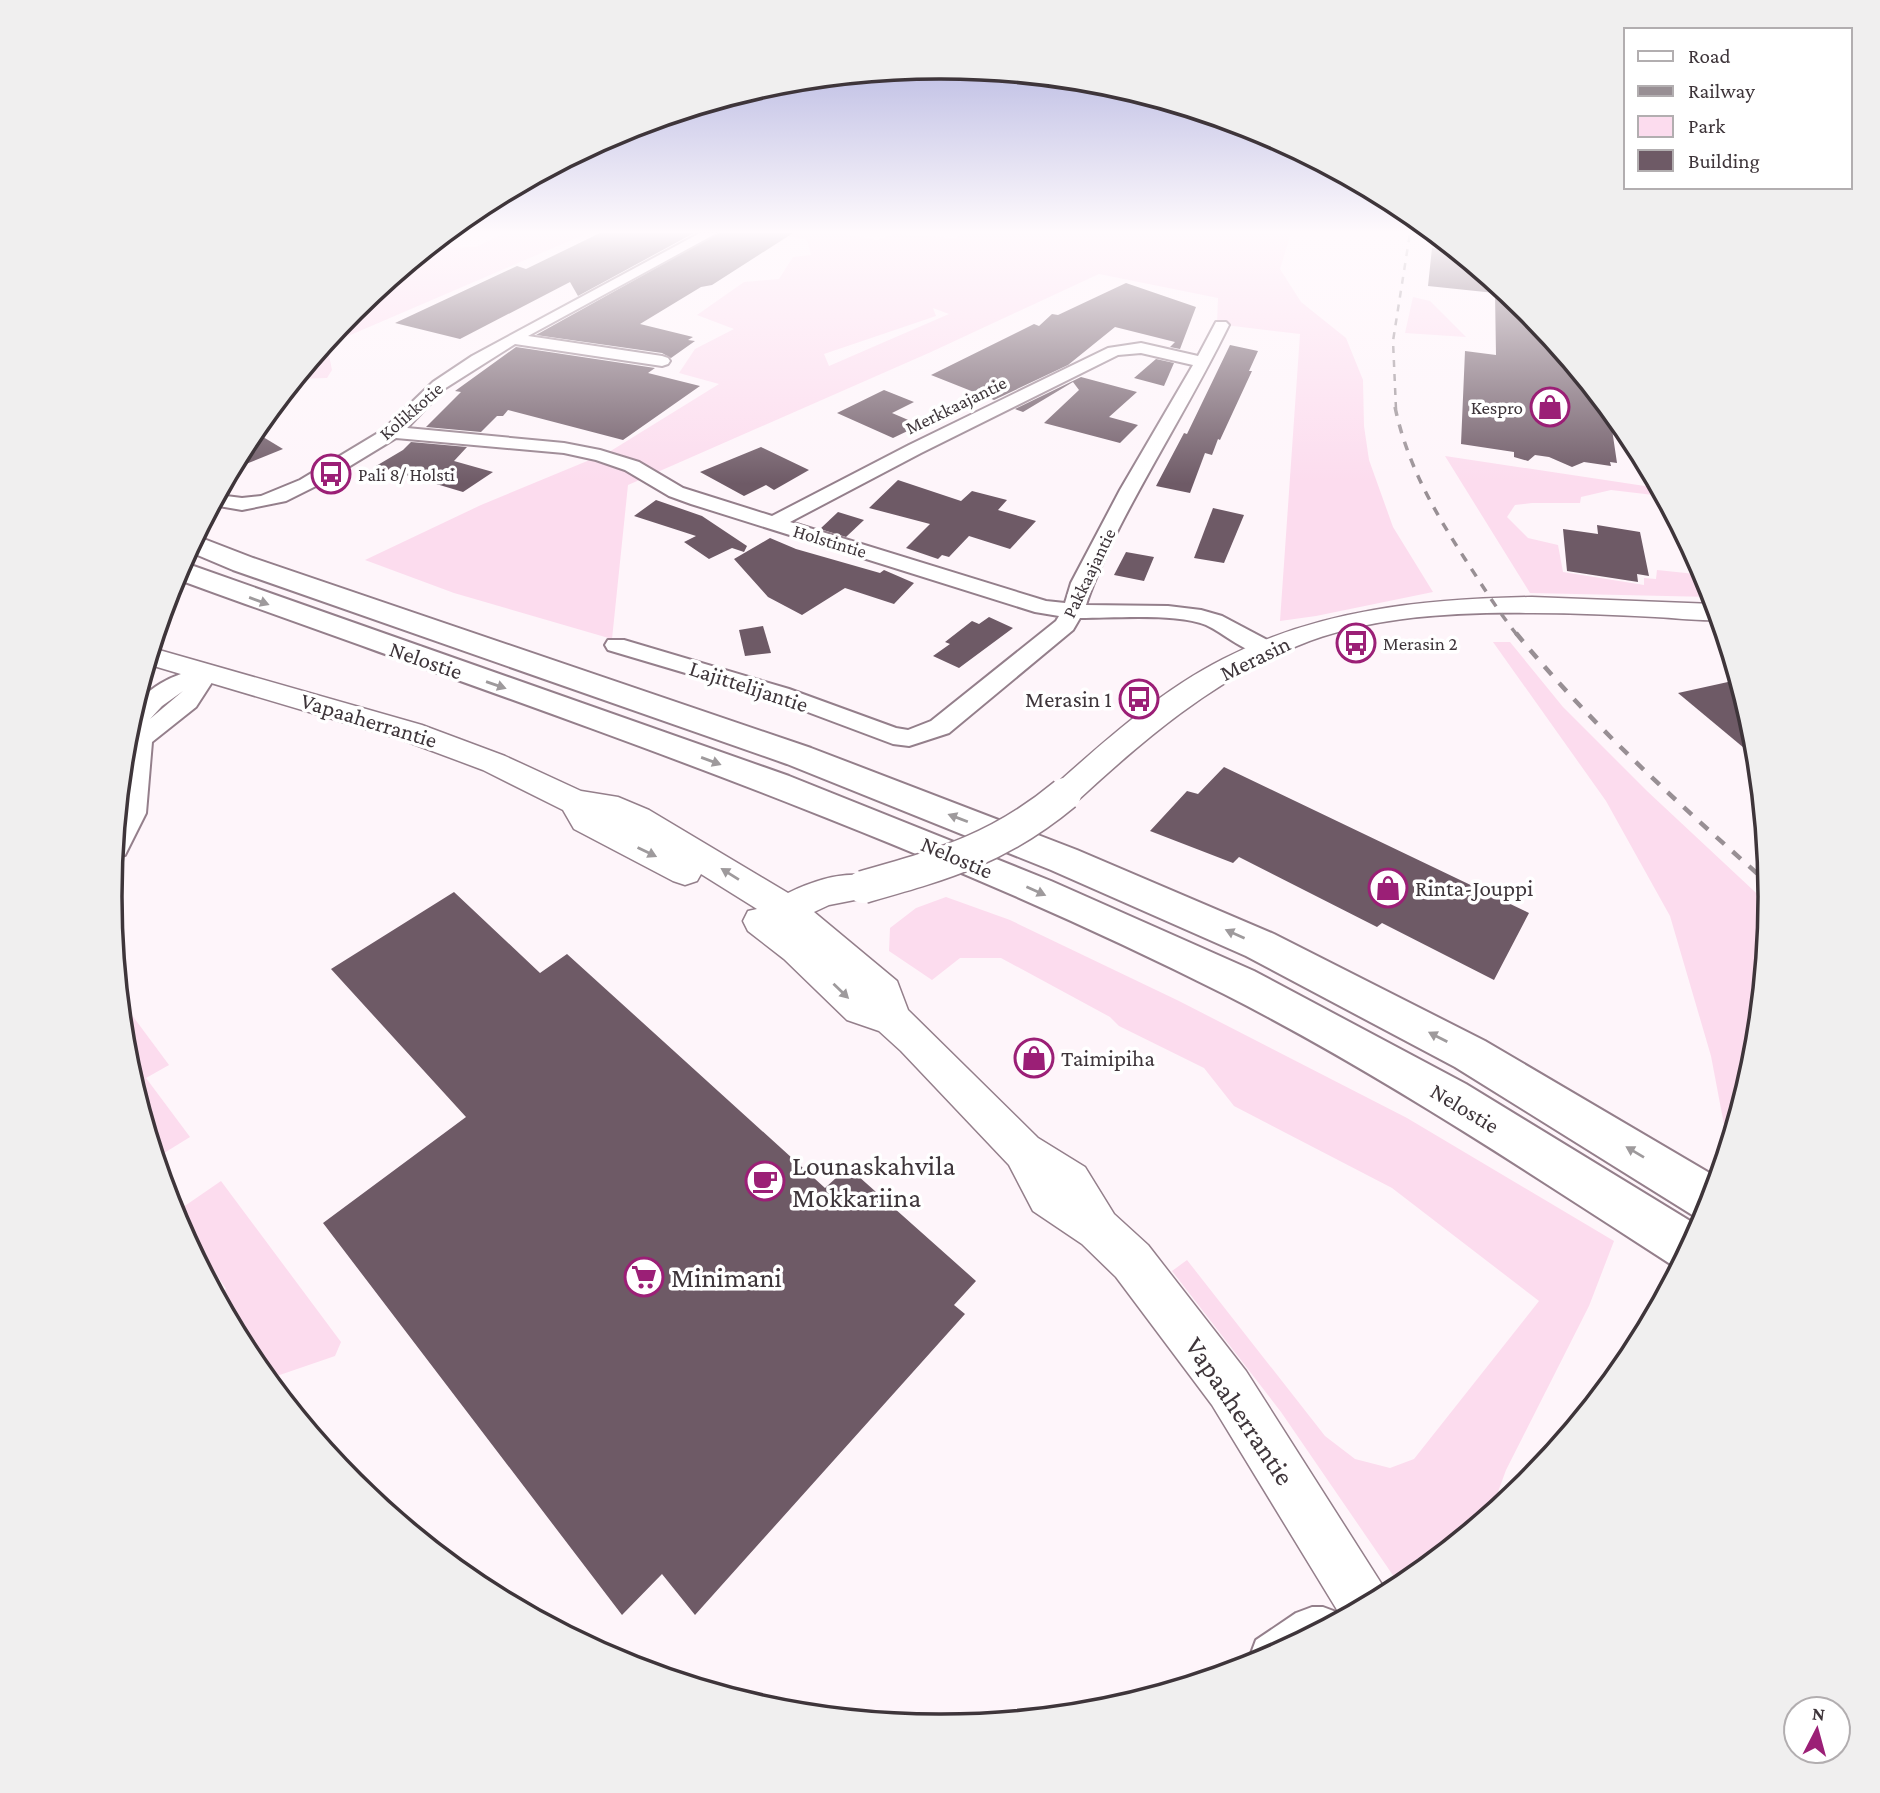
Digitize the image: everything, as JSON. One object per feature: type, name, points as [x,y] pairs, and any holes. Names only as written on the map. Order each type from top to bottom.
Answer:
[{"type":"highway","name":"Nelostie","points":[[192,568],[269,573],[799,756],[1076,865],[1260,945],[1470,1054],[1701,1194]]},
{"type":"highway","name":"Nelostie","points":[[191,570],[777,785],[1037,891],[1239,984],[1450,1098],[1680,1243]]},
{"type":"street","name":"Kolikkotie","points":[[225,501],[257,502],[287,494],[392,432],[415,406],[444,381],[555,317]]},
{"type":"street","name":"Pakkaajantie","points":[[879,732],[909,738],[940,727],[1065,625],[1073,611],[1082,583],[1129,490],[1222,325]]},
{"type":"street","points":[[515,338],[662,362]]},
{"type":"street","name":"Merkkaajantie","points":[[774,523],[915,449],[1114,351],[1141,348],[1203,362]]},
{"type":"street","name":"Holstintie","points":[[392,432],[564,448],[600,455],[632,467],[676,492],[1043,607],[1201,617],[1267,649]]},
{"type":"street","name":"Merasin","points":[[777,918],[807,898],[832,889],[863,887],[943,864],[990,845],[1032,822],[1126,738],[1232,665],[1306,634],[1357,621],[1460,607],[1706,612]]},
{"type":"street","name":"Lajittelijantie","points":[[616,645],[781,694],[879,732]]},
{"type":"street","name":"Vapaaherrantie","points":[[159,657],[373,719],[445,743],[575,802],[586,821],[777,918],[807,942],[860,1009],[892,1019],[1023,1151],[1048,1197],[1098,1229],[1132,1261],[1229,1388],[1361,1597]]},
{"type":"street","points":[[125,828],[133,813],[140,739],[188,702],[206,673]]},
{"type":"street","points":[[807,942],[852,904],[863,887]]},
{"type":"green space","points":[[363,317],[393,317],[343,338]]},
{"type":"green space","points":[[701,317],[934,317],[824,354],[829,366],[943,317],[1007,317],[628,485],[612,639],[454,593],[365,560],[481,505],[609,452],[719,384],[679,373],[695,349],[734,329]]},
{"type":"green space","points":[[1217,317],[1319,317],[1346,338],[1363,380],[1364,426],[1369,460],[1393,527],[1433,592],[1280,621],[1300,334],[1217,324]]},
{"type":"green space","points":[[1409,317],[1446,317],[1466,337],[1405,333]]},
{"type":"green space","points":[[329,353],[332,370],[327,378],[307,379]]},
{"type":"green space","points":[[1445,456],[1647,486],[1652,495],[1611,490],[1581,497],[1580,503],[1515,505],[1507,517],[1528,538],[1558,545],[1563,572],[1644,585],[1644,578],[1656,579],[1657,570],[1691,574],[1701,597],[1530,593]]},
{"type":"green space","points":[[1493,642],[1510,642],[1563,707],[1647,791],[1758,895],[1751,1003],[1742,1056],[1724,1126],[1711,1056],[1670,916],[1606,801]]},
{"type":"green space","points":[[946,897],[1010,920],[1179,1001],[1407,1118],[1614,1241],[1589,1306],[1506,1470],[1497,1494],[1438,1545],[1394,1576],[1281,1412],[1172,1271],[1187,1260],[1325,1436],[1355,1459],[1390,1468],[1414,1459],[1539,1301],[1392,1188],[1234,1106],[1204,1068],[1119,1026],[1110,1017],[1001,958],[960,958],[932,980],[889,951],[890,928],[916,908]]},
{"type":"green space","points":[[131,1014],[169,1065],[146,1078],[190,1137],[164,1153],[150,1108]]},
{"type":"green space","points":[[221,1181],[341,1342],[335,1356],[278,1376],[232,1305],[183,1207]]},
{"type":"building","points":[[409,317],[503,317],[460,339],[395,323]]},
{"type":"building","points":[[569,317],[652,317],[640,324],[693,337],[688,340],[695,341],[671,358],[662,353],[536,335]]},
{"type":"building","points":[[1049,317],[1192,317],[1180,349],[1170,347],[1175,342],[1115,327],[1068,365],[994,400],[931,375],[1034,324],[1039,326]]},
{"type":"building","points":[[1495,317],[1517,317],[1555,357],[1612,431],[1617,463],[1610,462],[1611,466],[1584,462],[1572,467],[1549,457],[1535,455],[1528,461],[1514,457],[1514,452],[1461,444],[1465,351],[1496,355]]},
{"type":"building","points":[[1230,345],[1258,351],[1249,371],[1252,371],[1220,440],[1218,439],[1212,455],[1205,453],[1190,493],[1156,486],[1184,433],[1187,434]]},
{"type":"building","points":[[516,347],[655,368],[648,373],[700,386],[623,440],[508,410],[503,416],[497,416],[481,432],[426,427],[461,392],[455,391]]},
{"type":"building","points":[[1156,359],[1174,363],[1164,386],[1134,378]]},
{"type":"building","points":[[1081,377],[1137,392],[1109,417],[1138,425],[1120,443],[1044,423],[1079,390],[1073,382],[1023,412],[1015,409]]},
{"type":"building","points":[[884,390],[914,402],[892,413],[920,425],[893,438],[837,413]]},
{"type":"building","points":[[263,437],[283,449],[247,464]]},
{"type":"building","points":[[411,442],[467,447],[454,461],[493,472],[463,492],[376,466]]},
{"type":"building","points":[[761,447],[809,470],[774,490],[766,485],[744,496],[700,472]]},
{"type":"building","points":[[898,480],[961,501],[972,491],[1007,500],[998,510],[1036,521],[1010,549],[969,536],[949,557],[942,555],[938,559],[906,548],[930,524],[869,508]]},
{"type":"building","points":[[656,500],[702,516],[747,546],[744,552],[732,548],[709,559],[684,542],[696,536],[634,516]]},
{"type":"building","points":[[1213,508],[1244,515],[1224,563],[1194,558]]},
{"type":"building","points":[[838,512],[864,520],[846,537],[820,529]]},
{"type":"building","points":[[1597,525],[1640,532],[1649,576],[1637,574],[1638,582],[1567,571],[1563,529],[1598,534]]},
{"type":"building","points":[[770,538],[796,549],[880,573],[884,570],[914,583],[894,604],[845,588],[802,615],[768,597],[734,559]]},
{"type":"building","points":[[1126,552],[1154,557],[1144,581],[1114,575]]},
{"type":"building","points":[[989,617],[1013,628],[959,668],[933,656],[950,644],[945,642],[972,621],[979,624]]},
{"type":"building","points":[[763,626],[771,653],[745,656],[739,630]]},
{"type":"building","points":[[1729,682],[1744,748],[1678,693]]},
{"type":"building","name":"Rinta-Jouppi","points":[[1224,767],[1529,913],[1494,980],[1382,923],[1377,927],[1239,857],[1233,863],[1150,831],[1187,791],[1198,794]]},
{"type":"building","name":"Minimani","points":[[454,892],[540,973],[567,954],[825,1188],[848,1167],[976,1281],[954,1305],[965,1314],[695,1615],[662,1574],[622,1615],[323,1223],[466,1117],[331,969]]},
{"type":"railway","points":[[1396,409],[1393,341],[1397,317]]},
{"type":"railway","points":[[1395,407],[1414,467],[1432,505],[1517,635]]},
{"type":"railway","points":[[1516,633],[1606,732],[1757,873]]},
{"type":"place","name":"Kespro","points":[[1550,407]]},
{"type":"place","name":"Pali 8/ Holsti","points":[[331,474]]},
{"type":"place","name":"Merasin 2","points":[[1356,643]]},
{"type":"place","name":"Merasin 1","points":[[1139,699]]},
{"type":"place","name":"Rinta-Jouppi","points":[[1388,888]]},
{"type":"place","name":"Taimipiha","points":[[1034,1058]]},
{"type":"place","name":"Lounaskahvila Mokkariina","points":[[765,1181]]},
{"type":"place","name":"Minimani","points":[[644,1277]]}]
